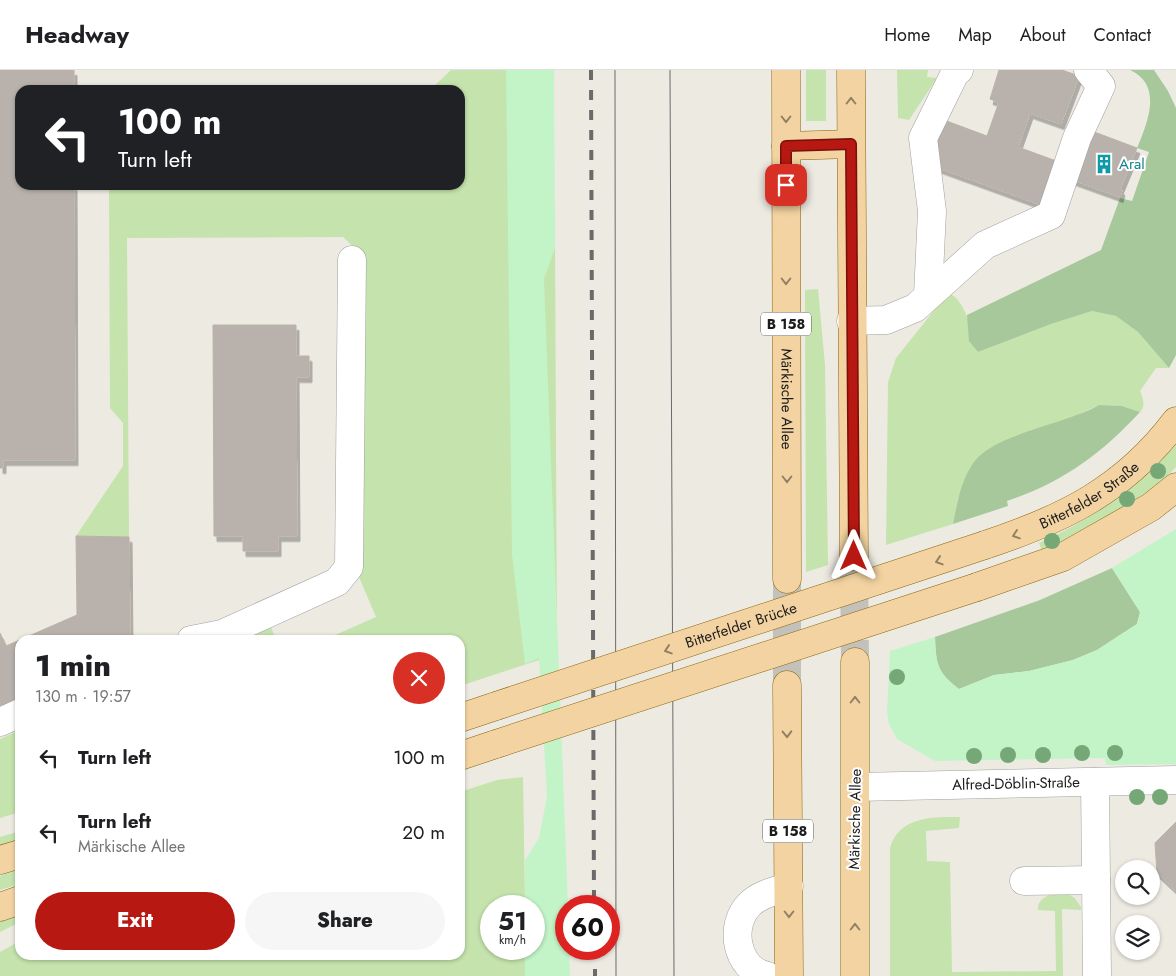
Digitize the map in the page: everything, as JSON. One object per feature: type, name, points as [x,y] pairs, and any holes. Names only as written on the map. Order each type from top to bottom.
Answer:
[{"type":"main road","name":"Märkische Allee","points":[[786,70],[787,578]]},
{"type":"main road","points":[[851,70],[851,321],[854,556]]},
{"type":"main road","points":[[786,146],[851,144]]},
{"type":"main road","name":"Bitterfelder Straße","points":[[985,545],[1056,519],[1106,491],[1135,467],[1176,421]]},
{"type":"main road","points":[[465,754],[1064,557],[1151,507],[1176,487]]},
{"type":"main road","name":"Bitterfelder Brücke","points":[[465,716],[985,545]]},
{"type":"main road","name":"Märkische Allee","points":[[855,662],[855,976]]},
{"type":"main road","name":"B 158","points":[[787,685],[789,976]]},
{"type":"main road","points":[[0,860],[15,856]]},
{"type":"main road","points":[[0,907],[15,902]]},
{"type":"street","points":[[928,296],[932,211],[923,138],[955,73],[959,70]]},
{"type":"street","points":[[851,321],[886,320],[915,308],[985,245],[1051,215],[1077,138],[1101,86],[1088,70]]},
{"type":"street","points":[[217,635],[337,582],[349,568],[352,260]]},
{"type":"street","points":[[0,722],[15,715]]},
{"type":"street","name":"Alfred-Döblin-Straße","points":[[856,787],[1176,780]]},
{"type":"street","points":[[1095,782],[1097,976]]},
{"type":"street","points":[[1024,881],[1096,880]]},
{"type":"street","points":[[767,976],[754,971],[744,957],[736,939],[739,922],[750,904],[766,894],[789,886]]},
{"type":"green space","points":[[451,70],[551,70],[555,237],[557,654],[465,684],[465,635],[335,635],[376,617],[359,577],[360,253],[343,237],[127,238],[129,537],[76,536],[123,466],[123,423],[110,408],[109,190],[465,190],[465,85],[435,85]]},
{"type":"green space","points":[[506,70],[554,70],[555,248],[544,279],[568,895],[555,895],[555,960],[569,960],[570,976],[525,976],[525,960],[545,960],[545,895],[525,895],[525,860],[539,838],[547,796],[539,658],[525,664],[512,555]]},
{"type":"green space","points":[[806,70],[826,70],[826,121],[806,121]]},
{"type":"green space","points":[[897,70],[928,70],[927,77],[937,78],[909,120],[898,118]]},
{"type":"green space","points":[[1130,70],[1154,70],[1168,91],[1176,108],[1176,355],[1169,368],[1138,332],[1116,316],[1092,311],[1051,324],[978,352],[969,341],[967,315],[1101,250],[1120,198],[1132,201],[1149,152],[1137,148],[1148,116],[1150,94],[1147,85]]},
{"type":"green space","points":[[818,289],[825,365],[828,565],[806,572],[805,290]]},
{"type":"green space","points":[[950,294],[956,298],[965,311],[978,352],[1051,324],[1092,311],[1116,316],[1138,332],[1169,368],[1156,368],[1140,391],[1143,405],[1140,412],[1122,406],[1099,405],[1065,421],[1015,436],[958,498],[953,524],[886,545],[888,382],[896,358],[944,298]]},
{"type":"green space","points":[[1099,405],[1122,406],[1140,412],[1080,466],[1046,485],[1007,501],[1008,506],[953,524],[960,492],[966,476],[974,462],[984,452],[1014,436],[1068,418]]},
{"type":"green space","points":[[1176,445],[1176,467],[1153,490],[1044,556],[1039,543],[1078,524],[1113,501],[1161,461]]},
{"type":"green space","points":[[1176,529],[1176,764],[1106,765],[1105,758],[935,761],[897,739],[889,724],[887,712],[890,651],[935,637],[939,667],[946,678],[959,689],[994,675],[1029,671],[1073,660],[1097,650],[1137,624],[1140,612],[1112,568]]},
{"type":"green space","points":[[1112,568],[1140,612],[1137,624],[1097,650],[1073,660],[1029,671],[994,675],[959,689],[946,678],[939,667],[935,637],[1040,600]]},
{"type":"green space","points":[[269,622],[274,635],[239,635]]},
{"type":"green space","points":[[15,732],[15,814],[0,818],[0,739]]},
{"type":"green space","points":[[523,777],[525,895],[480,895],[480,960],[525,960],[525,976],[0,976],[0,952],[15,944],[15,960],[465,960],[465,790],[497,780]]},
{"type":"green space","points":[[960,817],[959,828],[926,831],[927,861],[950,862],[952,972],[1056,971],[1055,911],[1038,910],[1041,901],[1049,895],[1065,894],[1072,896],[1076,900],[1081,910],[1062,909],[1063,976],[890,976],[890,848],[894,837],[909,824],[918,821],[928,818]]},
{"type":"green space","points":[[15,832],[15,840],[0,845],[0,837]]},
{"type":"green space","points":[[15,871],[15,886],[0,890],[0,876]]},
{"type":"green space","points":[[15,917],[15,924],[0,932],[0,922]]},
{"type":"building","points":[[0,70],[74,70],[74,85],[15,85],[15,190],[74,190],[75,460],[3,460],[3,468],[0,468]]},
{"type":"building","points":[[999,70],[1062,70],[1079,76],[1061,124],[990,99]]},
{"type":"building","points":[[999,102],[1030,113],[1018,147],[1059,162],[1044,206],[928,164],[944,120],[987,136]]},
{"type":"building","name":"Aral","points":[[1089,130],[1137,148],[1120,189],[1122,190],[1120,197],[1070,179]]},
{"type":"building","points":[[213,325],[296,325],[296,356],[309,356],[309,377],[296,377],[297,536],[278,536],[278,551],[243,551],[243,536],[214,536]]},
{"type":"building","points":[[76,536],[129,537],[130,635],[31,635],[77,615]]},
{"type":"building","points":[[0,633],[6,646],[15,642],[15,699],[0,706]]},
{"type":"building","points":[[1176,822],[1176,891],[1160,876],[1160,860],[1156,860],[1155,843]]},
{"type":"tunnel","points":[[854,556],[855,662]]},
{"type":"tunnel","points":[[787,579],[787,685]]},
{"type":"tram line","points":[[615,70],[616,976]]},
{"type":"tram line","points":[[670,70],[674,976]]},
{"type":"railway","points":[[591,70],[594,895]]},
{"type":"railway","points":[[595,960],[595,976]]},
{"type":"place","name":"Aral","points":[[1104,164]]},
{"type":"route","points":[[786,185],[786,146],[851,144],[854,556]]}]
